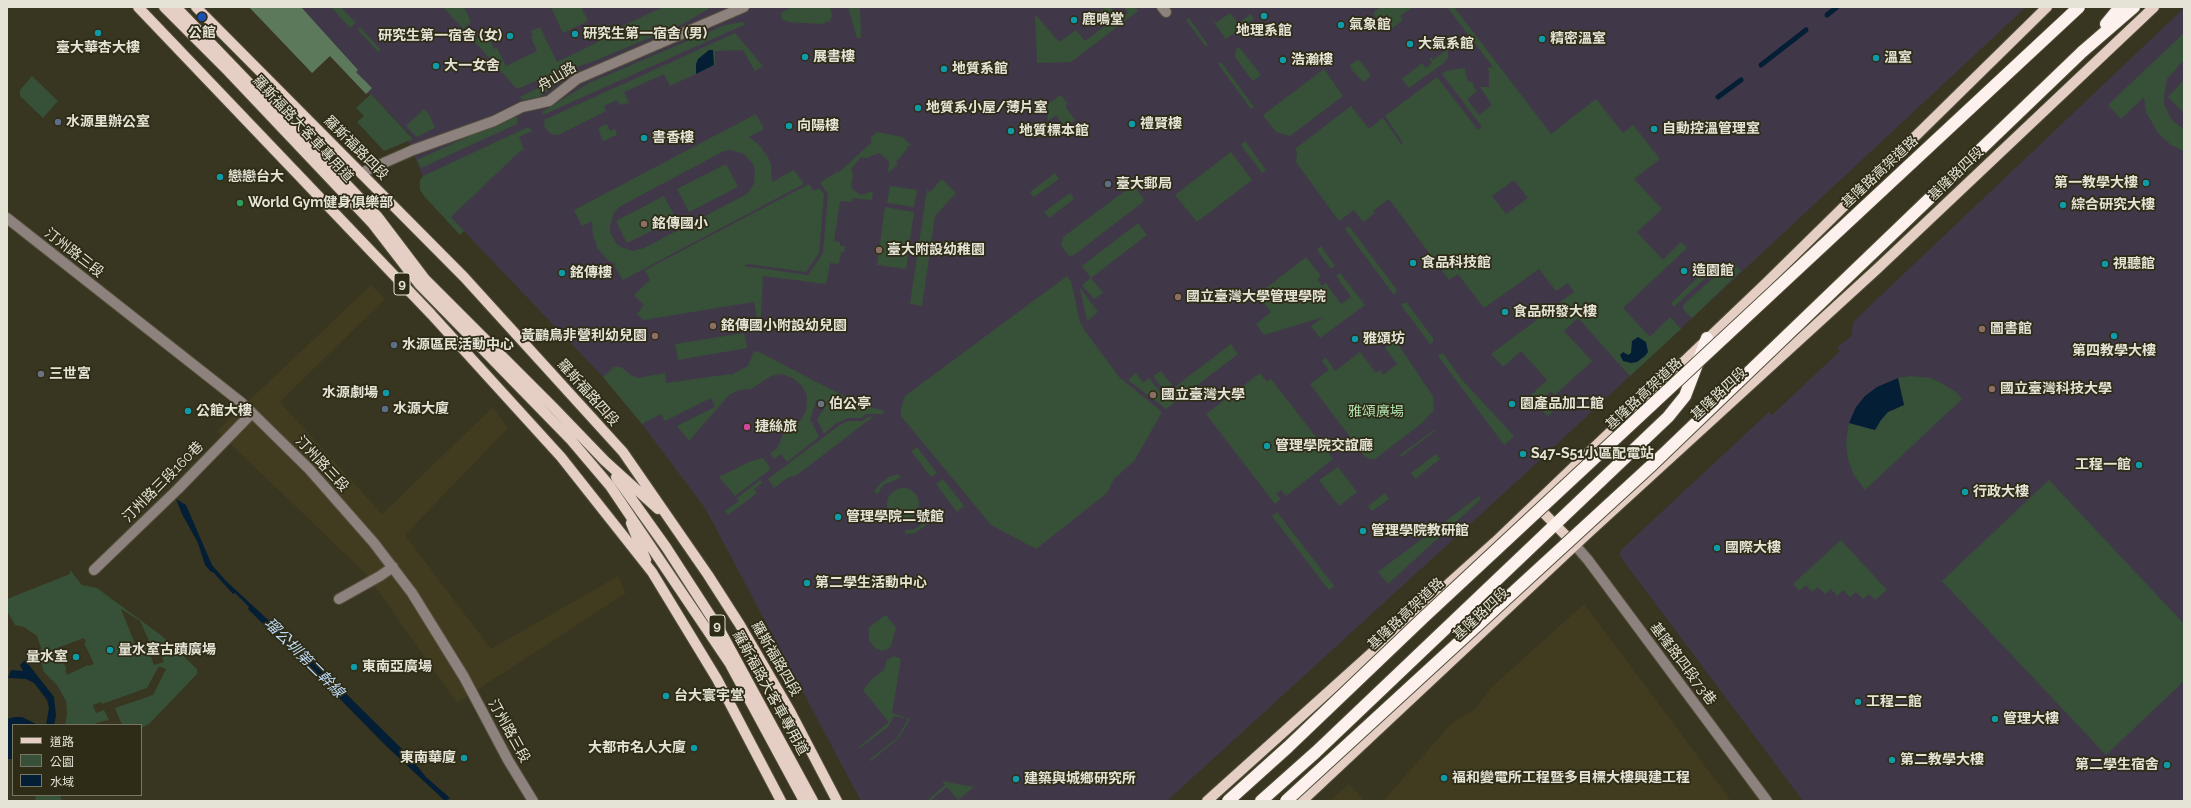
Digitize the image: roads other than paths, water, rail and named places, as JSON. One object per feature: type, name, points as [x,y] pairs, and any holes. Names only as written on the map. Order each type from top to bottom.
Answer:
[{"type":"highway","name":"基隆路高架道路","points":[[1228,801],[2079,7]]},
{"type":"highway","points":[[2082,52],[2120,7]]},
{"type":"highway","points":[[1286,801],[1653,464],[2082,52],[2134,7]]},
{"type":"highway","points":[[1261,801],[1316,752],[1672,412],[1685,396],[1707,338]]},
{"type":"main road","name":"9","points":[[138,7],[416,298],[556,451],[652,572],[716,679],[781,801]]},
{"type":"main road","name":"羅斯福路大客車專用道","points":[[164,7],[228,71],[372,223],[420,284],[571,440],[624,506],[730,664],[804,801]]},
{"type":"main road","name":"羅斯福路大客車專用道","points":[[176,7],[378,217],[425,279],[605,461],[672,521]]},
{"type":"main road","name":"羅斯福路四段","points":[[196,7],[464,277],[623,452],[708,575],[767,669],[837,801]]},
{"type":"main road","points":[[1207,801],[1535,504],[2047,7]]},
{"type":"main road","name":"基隆路四段","points":[[1302,801],[1575,545],[1877,269],[2154,7]]},
{"type":"main road","name":"羅斯福路大客車專用道","points":[[605,461],[666,547],[721,632],[813,801]]},
{"type":"main road","points":[[1535,504],[1575,545]]},
{"type":"main road","name":"羅斯福路大客車專用道","points":[[624,506],[652,572]]},
{"type":"street","name":"舟山路","points":[[361,173],[413,150],[494,121],[522,107],[549,101],[577,79],[744,7]]},
{"type":"street","name":"汀州路三段","points":[[7,218],[252,413],[309,469],[393,566],[439,633],[508,760],[533,801]]},
{"type":"street","name":"汀州路三段160巷","points":[[94,570],[178,489],[252,413]]},
{"type":"street","name":"基隆路四段73巷","points":[[1575,545],[1588,560],[1767,801]]},
{"type":"street","points":[[339,599],[380,576],[393,566]]},
{"type":"water","points":[[709,50],[713,50],[714,65],[696,74],[696,64],[698,59]]},
{"type":"water","points":[[1638,337],[1646,342],[1648,352],[1637,362],[1631,363],[1623,361],[1620,355],[1623,352],[1628,355],[1631,353],[1632,341]]},
{"type":"water","points":[[1898,378],[1904,405],[1888,412],[1875,430],[1849,423],[1856,407],[1865,396],[1877,387]]},
{"type":"water","name":"瑠公圳第二幹線","points":[[176,499],[186,505],[212,565],[226,581],[317,665],[409,756],[426,777],[450,798],[445,801],[383,743],[300,658],[298,659],[248,609],[249,607],[235,593],[233,594],[213,572],[211,572],[205,565],[198,543],[182,514]]},
{"type":"water","points":[[25,660],[54,697],[56,716],[54,724],[46,724],[49,708],[47,700],[34,683],[26,679],[8,678],[11,670],[23,671],[20,665]]},
{"type":"water","points":[[22,717],[36,724],[12,724],[12,759],[7,759],[7,719]]},
{"type":"waterway","points":[[1827,15],[1837,7]]},
{"type":"waterway","points":[[1761,65],[1806,30]]},
{"type":"waterway","points":[[1718,97],[1741,80]]},
{"type":"place","name":"地理系館","points":[[1264,16]]},
{"type":"place","name":"公館","points":[[202,17]]},
{"type":"place","name":"鹿鳴堂","points":[[1074,20]]},
{"type":"place","name":"氣象館","points":[[1341,25]]},
{"type":"place","name":"臺大華杏大樓","points":[[98,33]]},
{"type":"place","name":"研究生第一宿舍 (男)","points":[[575,34]]},
{"type":"place","name":"研究生第一宿舍 (女)","points":[[510,36]]},
{"type":"place","name":"精密溫室","points":[[1542,39]]},
{"type":"place","name":"大氣系館","points":[[1410,44]]},
{"type":"place","name":"展書樓","points":[[805,57]]},
{"type":"place","name":"溫室","points":[[1876,58]]},
{"type":"place","name":"浩瀚樓","points":[[1283,60]]},
{"type":"place","name":"大一女舍","points":[[436,66]]},
{"type":"place","name":"地質系館","points":[[944,69]]},
{"type":"place","name":"地質系小屋/薄片室","points":[[918,108]]},
{"type":"place","name":"水源里辦公室","points":[[58,122]]},
{"type":"place","name":"禮賢樓","points":[[1132,124]]},
{"type":"place","name":"向陽樓","points":[[789,126]]},
{"type":"place","name":"自動控溫管理室","points":[[1654,129]]},
{"type":"place","name":"地質標本館","points":[[1011,131]]},
{"type":"place","name":"書香樓","points":[[644,138]]},
{"type":"place","name":"戀戀台大","points":[[220,177]]},
{"type":"place","name":"第一教學大樓","points":[[2146,183]]},
{"type":"place","name":"臺大郵局","points":[[1108,184]]},
{"type":"place","name":"World Gym健身俱樂部","points":[[240,203]]},
{"type":"place","name":"綜合研究大樓","points":[[2063,205]]},
{"type":"place","name":"銘傳國小","points":[[644,224]]},
{"type":"place","name":"臺大附設幼稚園","points":[[879,250]]},
{"type":"place","name":"食品科技館","points":[[1413,263]]},
{"type":"place","name":"視聽館","points":[[2105,264]]},
{"type":"place","name":"造園館","points":[[1684,271]]},
{"type":"place","name":"銘傳樓","points":[[562,273]]},
{"type":"place","name":"國立臺灣大學管理學院","points":[[1178,297]]},
{"type":"place","name":"食品研發大樓","points":[[1505,312]]},
{"type":"place","name":"銘傳國小附設幼兒園","points":[[713,326]]},
{"type":"place","name":"圖書館","points":[[1982,329]]},
{"type":"place","name":"黃鸝鳥非營利幼兒園","points":[[655,336]]},
{"type":"place","name":"第四教學大樓","points":[[2114,336]]},
{"type":"place","name":"雅頌坊","points":[[1355,339]]},
{"type":"place","name":"水源區民活動中心","points":[[394,345]]},
{"type":"place","name":"三世宮","points":[[41,374]]},
{"type":"place","name":"國立臺灣科技大學","points":[[1992,389]]},
{"type":"place","name":"水源劇場","points":[[386,393]]},
{"type":"place","name":"國立臺灣大學","points":[[1153,395]]},
{"type":"place","name":"伯公亭","points":[[821,404]]},
{"type":"place","name":"園產品加工館","points":[[1512,404]]},
{"type":"place","name":"水源大廈","points":[[385,409]]},
{"type":"place","name":"公館大樓","points":[[188,411]]},
{"type":"place","name":"捷絲旅","points":[[747,427]]},
{"type":"place","name":"管理學院交誼廳","points":[[1267,446]]},
{"type":"place","name":"S47-S51小區配電站","points":[[1523,454]]},
{"type":"place","name":"工程一館","points":[[2139,465]]},
{"type":"place","name":"行政大樓","points":[[1965,492]]},
{"type":"place","name":"管理學院二號館","points":[[838,517]]},
{"type":"place","name":"管理學院教研館","points":[[1363,531]]},
{"type":"place","name":"國際大樓","points":[[1717,548]]},
{"type":"place","name":"第二學生活動中心","points":[[807,583]]},
{"type":"place","name":"量水室古蹟廣場","points":[[110,650]]},
{"type":"place","name":"量水室","points":[[76,657]]},
{"type":"place","name":"東南亞廣場","points":[[354,667]]},
{"type":"place","name":"台大寰宇堂","points":[[666,696]]},
{"type":"place","name":"工程二館","points":[[1858,702]]},
{"type":"place","name":"管理大樓","points":[[1995,719]]},
{"type":"place","name":"大都市名人大廈","points":[[694,748]]},
{"type":"place","name":"東南華廈","points":[[464,758]]},
{"type":"place","name":"第二教學大樓","points":[[1892,760]]},
{"type":"place","name":"第二學生宿舍","points":[[2167,765]]},
{"type":"place","name":"福和變電所工程暨多目標大樓興建工程","points":[[1444,778]]},
{"type":"place","name":"建築與城鄉研究所","points":[[1016,779]]},
{"type":"park label","name":"雅頌廣場","points":[[1376,412]]}]
